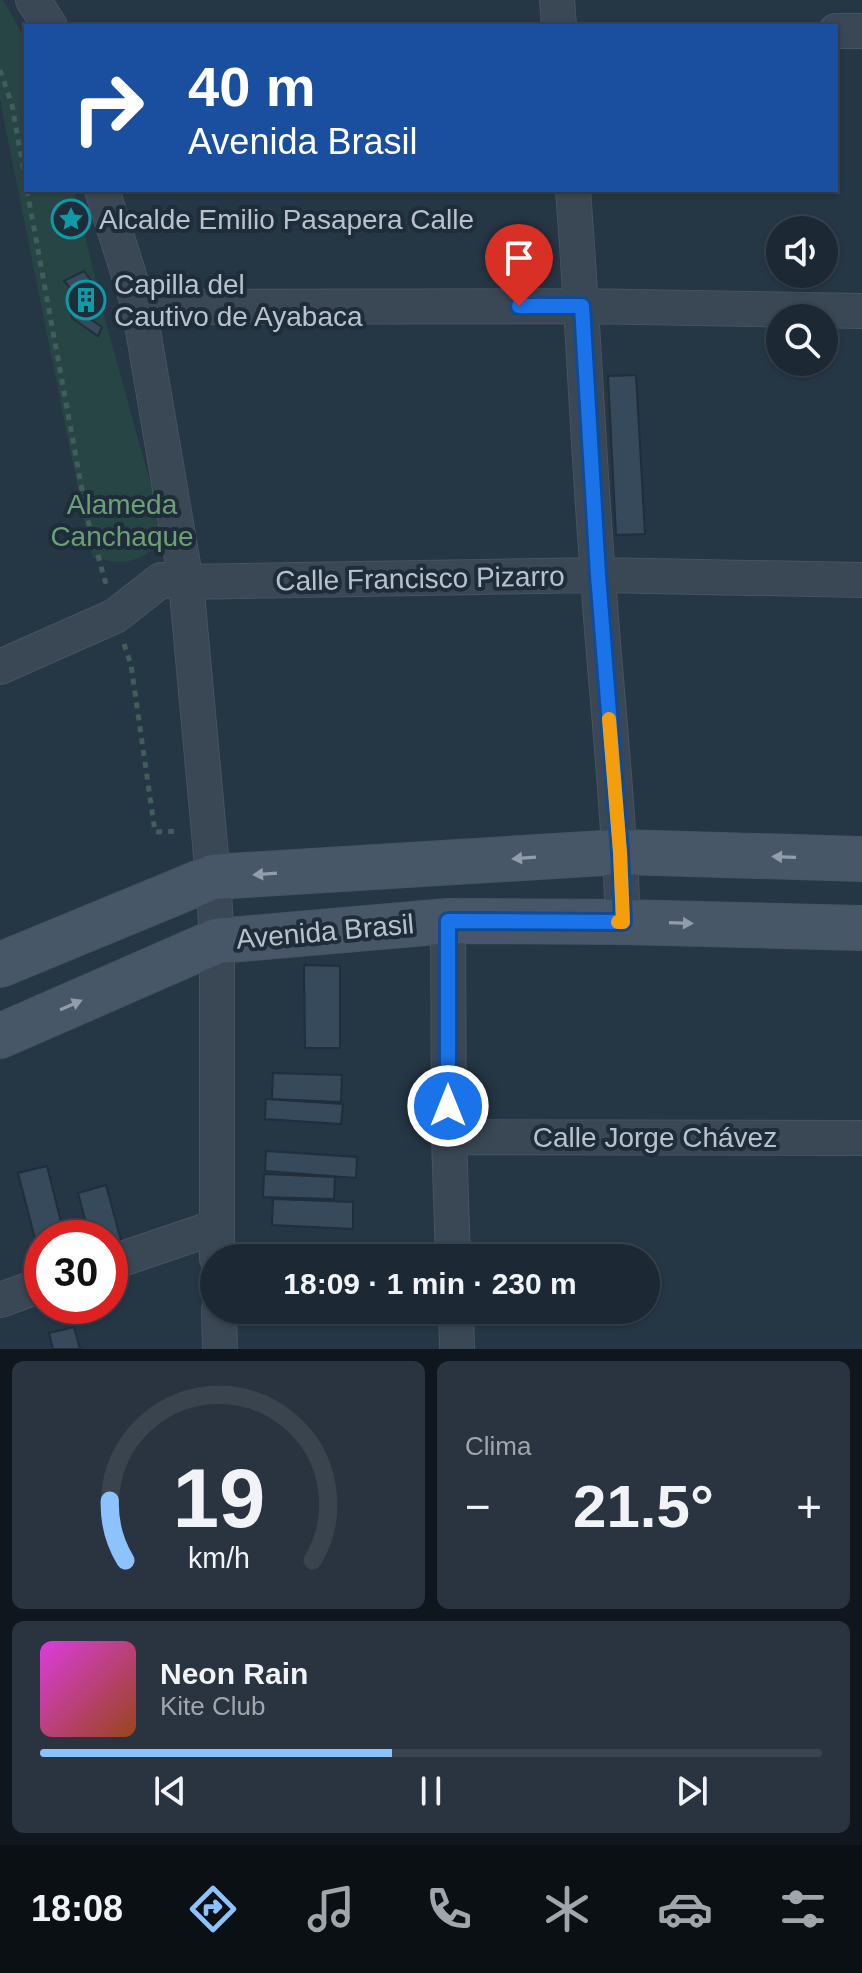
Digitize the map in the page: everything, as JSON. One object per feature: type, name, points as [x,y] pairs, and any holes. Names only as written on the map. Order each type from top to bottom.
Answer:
[{"type":"street","points":[[33,0],[49,24]]},
{"type":"street","points":[[557,0],[559,24]]},
{"type":"street","points":[[838,31],[862,31]]},
{"type":"street","points":[[103,192],[139,307],[186,582],[217,941],[216,1242],[128,1259]]},
{"type":"street","points":[[573,192],[623,922]]},
{"type":"street","points":[[139,307],[582,306],[862,311]]},
{"type":"street","name":"Calle Francisco Pizarro","points":[[0,667],[115,616],[161,580],[598,575],[862,580]]},
{"type":"street","name":"Avenida Brasil","points":[[0,965],[213,877],[620,852],[862,859]]},
{"type":"street","points":[[448,921],[453,1244]]},
{"type":"street","name":"Avenida Brasil","points":[[0,1036],[217,941],[448,921],[862,928]]},
{"type":"street","name":"Calle Jorge Chávez","points":[[449,1137],[862,1138]]},
{"type":"street","points":[[0,1300],[24,1291]]},
{"type":"street","points":[[219,1324],[220,1349]]},
{"type":"street","points":[[456,1324],[457,1349]]},
{"type":"path","points":[[0,70],[12,105],[24,172]]},
{"type":"path","points":[[27,192],[87,517],[131,665],[155,832],[187,830]]},
{"type":"green space","name":"Alameda Canchaque","points":[[0,0],[3,0],[24,37],[24,192],[74,192],[105,319],[163,529],[163,540],[131,561],[93,558],[89,544],[0,100]]},
{"type":"building","name":"Capilla del Cautivo de Ayabaca","points":[[84,271],[97,288],[90,319],[102,327],[98,336],[72,318],[69,304],[80,306],[78,297],[64,281]]},
{"type":"building","points":[[636,375],[645,534],[616,535],[608,376]]},
{"type":"building","points":[[304,965],[340,966],[340,1048],[305,1048]]},
{"type":"building","points":[[273,1073],[342,1075],[341,1102],[272,1099]]},
{"type":"building","points":[[266,1099],[343,1104],[341,1124],[265,1119]]},
{"type":"building","points":[[266,1151],[357,1157],[356,1178],[265,1171]]},
{"type":"building","points":[[47,1166],[60,1220],[30,1220],[18,1173]]},
{"type":"building","points":[[264,1174],[335,1177],[334,1199],[263,1197]]},
{"type":"building","points":[[106,1185],[116,1220],[85,1220],[78,1193]]},
{"type":"building","points":[[273,1199],[353,1202],[353,1229],[272,1225]]},
{"type":"building","points":[[74,1327],[80,1349],[53,1349],[49,1333]]},
{"type":"slow traffic","points":[[609,719],[620,852],[623,922],[618,922]]},
{"type":"place","name":"Alcalde Emilio Pasapera Calle","points":[[71,219]]},
{"type":"place","name":"Capilla del Cautivo de Ayabaca","points":[[86,300]]},
{"type":"route","points":[[448,1106],[448,921],[623,922],[582,306],[519,306]]}]
